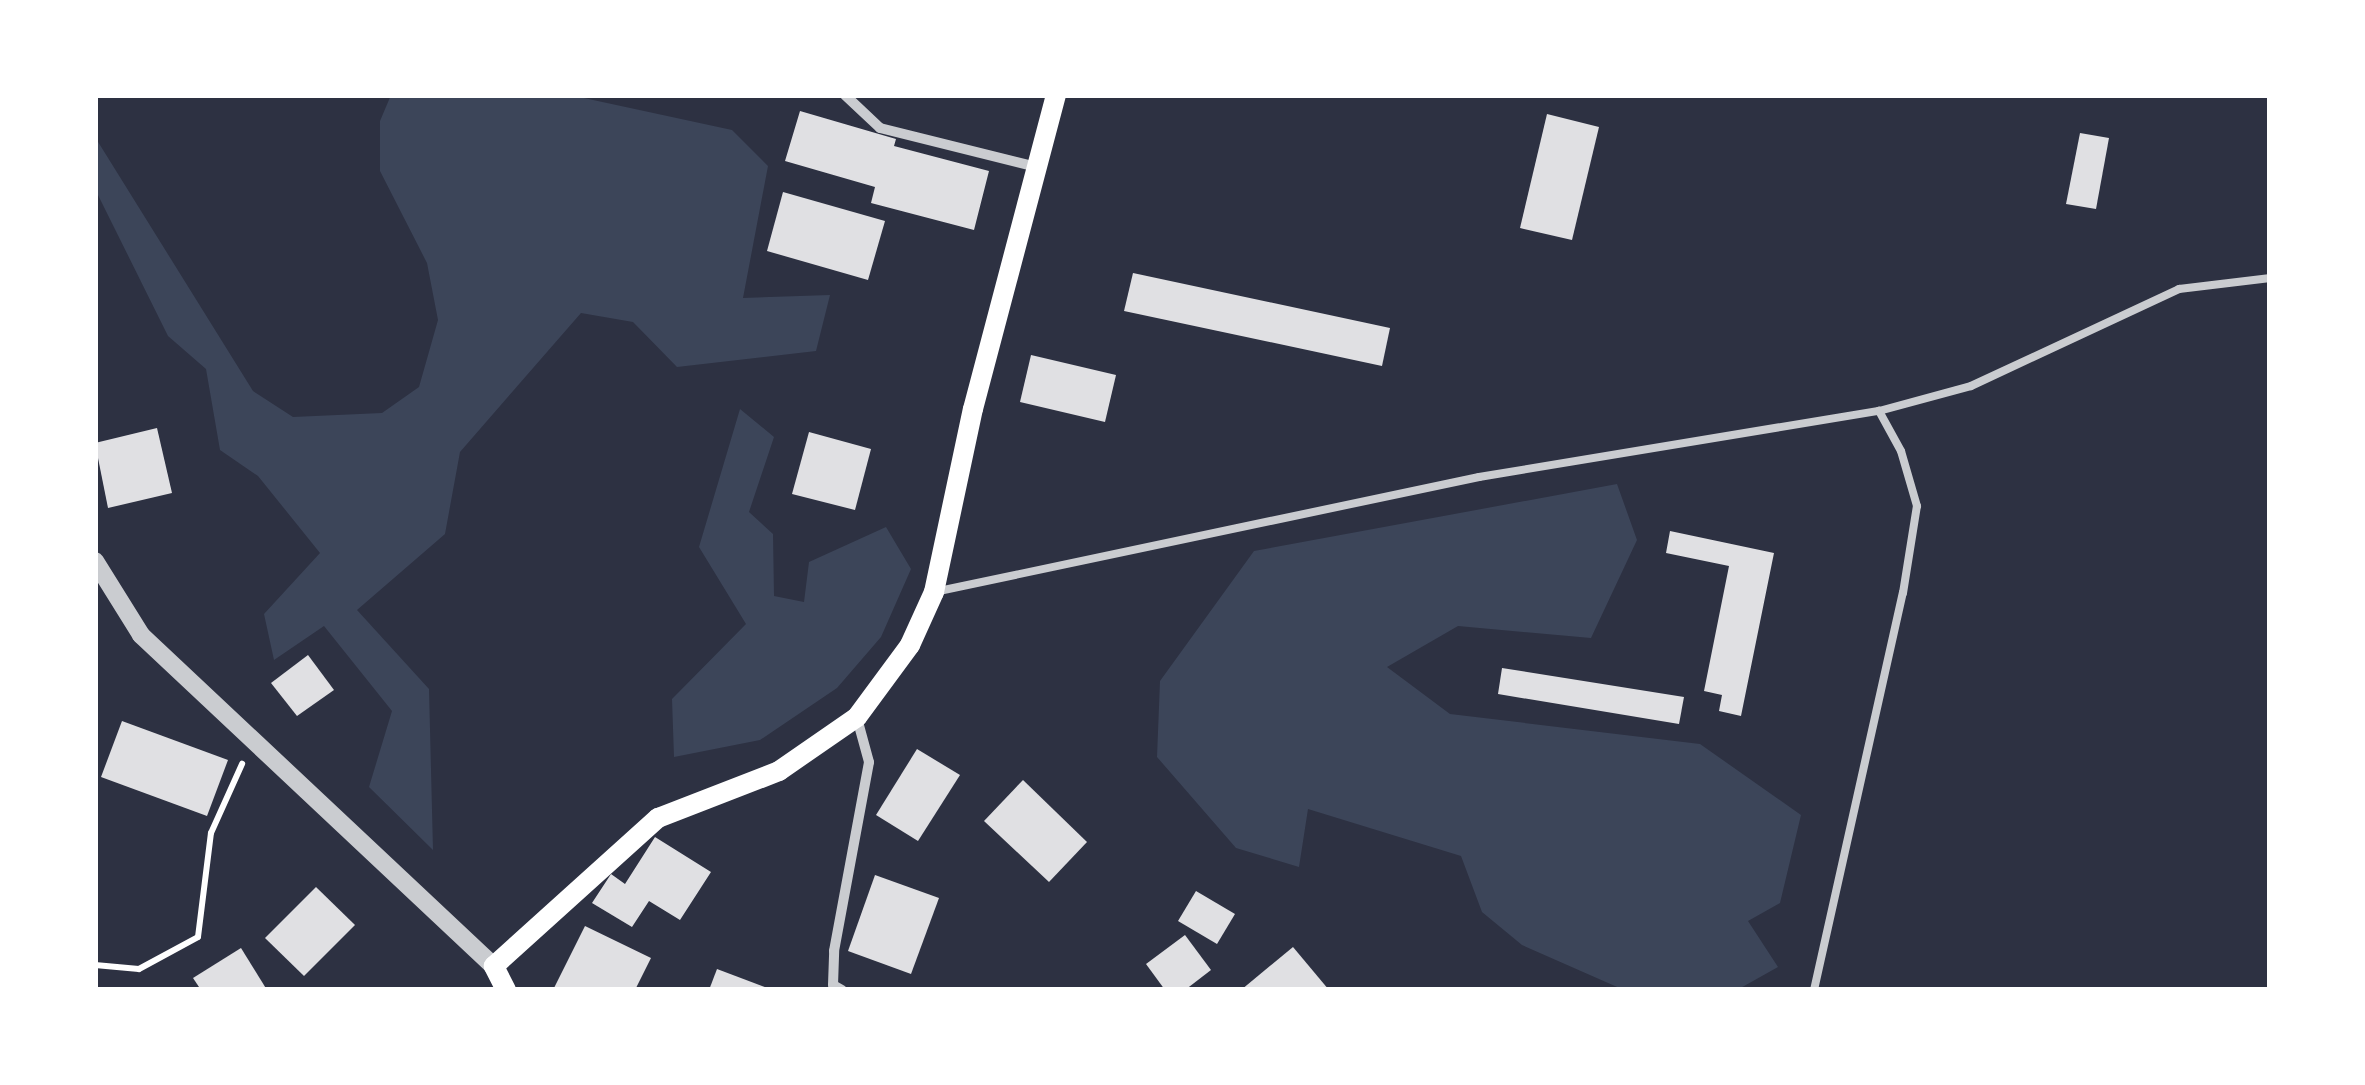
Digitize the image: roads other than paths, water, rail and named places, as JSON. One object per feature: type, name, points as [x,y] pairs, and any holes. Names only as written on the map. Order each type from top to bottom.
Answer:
[{"type":"main road","points":[[506,990],[494,966],[658,818],[778,771],[857,717],[910,645],[934,592],[973,409],[1056,95]]},
{"type":"street","points":[[845,95],[880,128],[1037,167]]},
{"type":"street","points":[[95,561],[141,636],[494,966]]},
{"type":"street","points":[[842,990],[833,985],[834,951],[869,762],[857,717]]},
{"type":"lane","points":[[934,592],[1479,477],[1879,411],[1971,386],[2179,290],[2270,278]]},
{"type":"lane","points":[[1814,990],[1903,594],[1916,506],[1901,452],[1879,411]]}]
